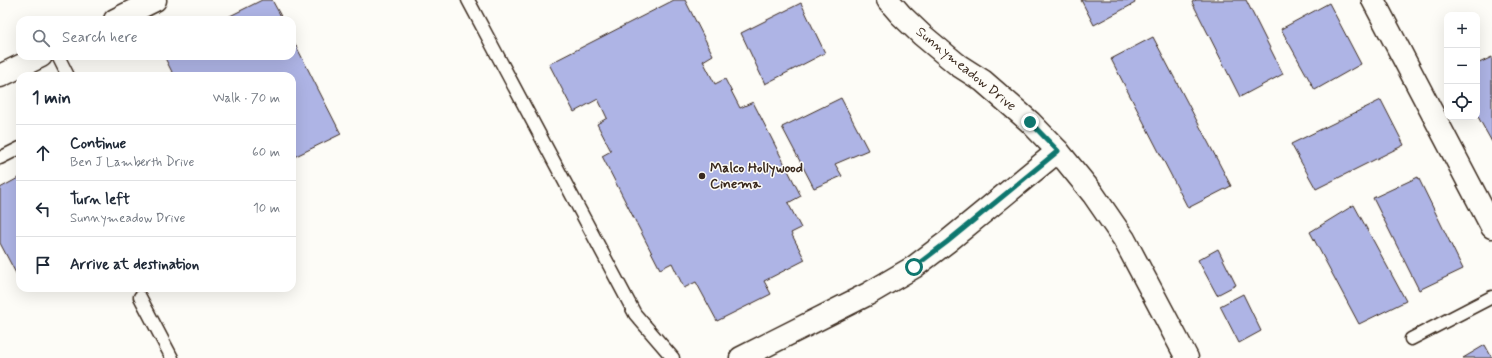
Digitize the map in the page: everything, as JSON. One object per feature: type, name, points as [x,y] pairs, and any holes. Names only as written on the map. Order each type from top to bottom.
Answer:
[{"type":"street","points":[[123,16],[155,0]]},
{"type":"street","name":"Sunnymeadow Drive","points":[[888,0],[922,35],[958,65],[983,81],[1030,122],[1058,151],[1093,194],[1124,239],[1187,358]]},
{"type":"street","points":[[1373,0],[1492,227]]},
{"type":"street","points":[[0,76],[33,60]]},
{"type":"street","points":[[741,358],[868,294],[914,267],[947,242],[1058,151]]},
{"type":"lane","points":[[468,0],[635,314],[673,358]]},
{"type":"lane","points":[[60,60],[66,72]]},
{"type":"lane","points":[[0,158],[16,150]]},
{"type":"lane","points":[[140,297],[172,358]]},
{"type":"lane","points":[[1411,339],[1492,297]]},
{"type":"building","points":[[262,0],[272,0],[281,16],[230,16]]},
{"type":"building","name":"Malco Hollywood Cinema","points":[[674,0],[685,0],[713,55],[703,61],[715,84],[725,79],[740,108],[753,102],[801,196],[788,203],[801,228],[791,233],[805,260],[764,281],[771,294],[717,321],[696,282],[684,288],[672,263],[660,269],[602,156],[611,151],[597,124],[607,118],[598,99],[574,112],[549,64]]},
{"type":"building","points":[[1081,0],[1134,0],[1135,3],[1094,25]]},
{"type":"building","points":[[1196,0],[1246,0],[1283,74],[1240,97],[1192,2]]},
{"type":"building","points":[[801,3],[825,53],[765,84],[741,33]]},
{"type":"building","points":[[1329,3],[1361,64],[1315,90],[1281,29]]},
{"type":"building","points":[[1153,37],[1231,186],[1188,208],[1111,59]]},
{"type":"building","points":[[296,46],[341,134],[296,156],[296,72],[172,72],[166,60],[296,60]]},
{"type":"building","points":[[1492,57],[1492,142],[1480,120],[1480,63]]},
{"type":"building","points":[[841,98],[868,150],[835,164],[842,176],[814,188],[782,127]]},
{"type":"building","points":[[1381,100],[1404,145],[1316,189],[1291,144]]},
{"type":"building","points":[[1418,177],[1463,269],[1419,290],[1373,198]]},
{"type":"building","points":[[16,179],[16,273],[0,243],[0,188]]},
{"type":"building","points":[[1354,205],[1406,301],[1359,324],[1310,232]]},
{"type":"building","points":[[1218,249],[1236,285],[1217,295],[1198,260]]},
{"type":"building","points":[[1243,294],[1261,331],[1239,343],[1220,306]]},
{"type":"building","points":[[1485,345],[1492,358],[1463,358]]},
{"type":"place","name":"Malco Hollywood Cinema","points":[[702,176]]},
{"type":"route","points":[[914,267],[947,242],[1058,151],[1030,122]]}]
